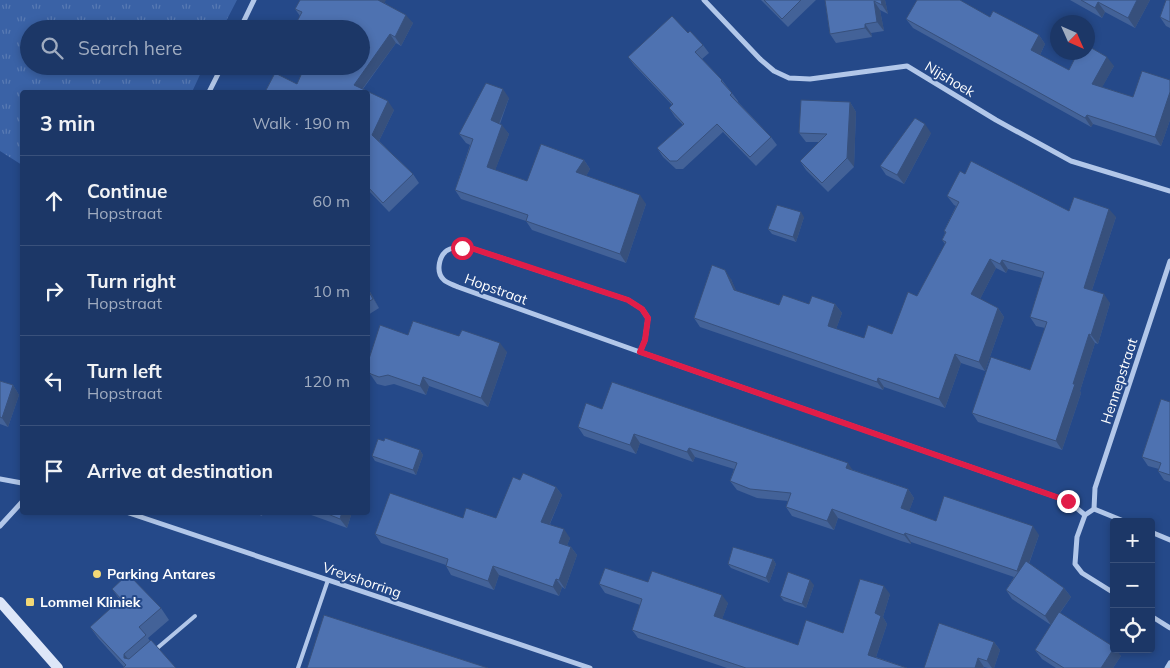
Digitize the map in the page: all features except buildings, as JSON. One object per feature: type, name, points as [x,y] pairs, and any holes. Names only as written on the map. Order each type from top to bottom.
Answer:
[{"type":"main road","points":[[0,602],[58,668]]},
{"type":"street","points":[[244,20],[254,0]]},
{"type":"street","name":"Nijshoek","points":[[704,0],[760,59],[774,71],[789,78],[810,79],[907,66],[996,120],[1071,161],[1170,191]]},
{"type":"street","points":[[210,90],[218,75]]},
{"type":"street","name":"Hopstraat","points":[[640,352],[645,340],[648,318],[642,309],[628,300],[474,249],[449,249],[441,258],[439,269],[443,280],[458,288],[640,352],[1068,501],[1085,515]]},
{"type":"street","name":"Hennepstraat","points":[[1094,509],[1095,488],[1170,261]]},
{"type":"street","points":[[0,479],[20,483]]},
{"type":"street","points":[[0,526],[20,504]]},
{"type":"street","points":[[1110,590],[1082,573],[1075,564],[1077,537],[1085,515],[1094,509],[1116,518]]},
{"type":"street","name":"Vreyshorring","points":[[135,515],[590,668]]},
{"type":"street","points":[[1155,534],[1170,540]]},
{"type":"street","points":[[1155,619],[1170,628]]},
{"type":"street","points":[[1167,668],[1170,663]]},
{"type":"lane","points":[[298,668],[328,580]]},
{"type":"lane","points":[[154,651],[195,616]]},
{"type":"green space","points":[[0,0],[237,0],[227,20],[20,20],[20,75],[200,75],[193,90],[20,90],[20,164],[0,151]]},
{"type":"place","name":"Parking Antares","points":[[97,574]]},
{"type":"place","name":"Lommel Kliniek","points":[[30,602]]},
{"type":"route","points":[[462,248],[474,249],[628,300],[642,309],[648,318],[648,329],[640,352],[1068,501]]}]
